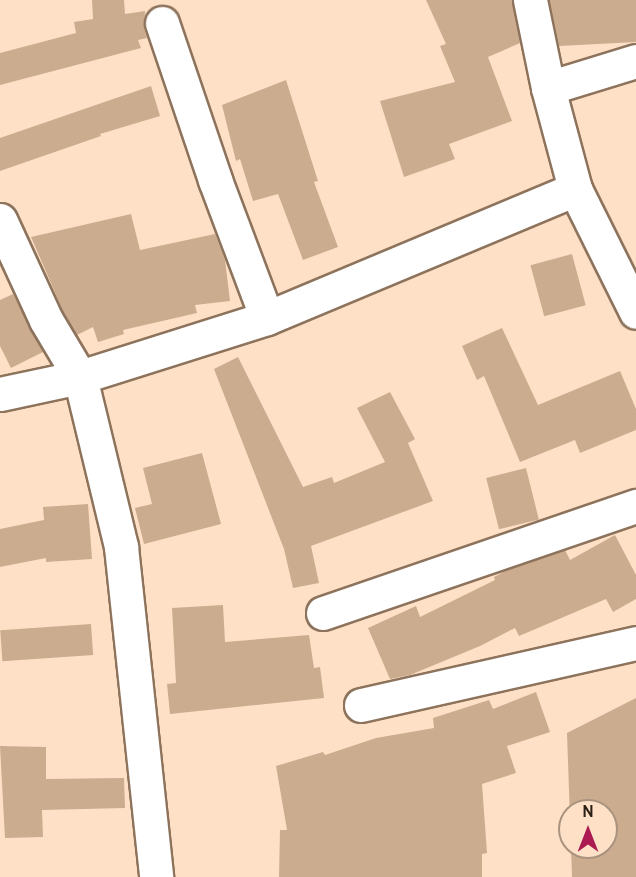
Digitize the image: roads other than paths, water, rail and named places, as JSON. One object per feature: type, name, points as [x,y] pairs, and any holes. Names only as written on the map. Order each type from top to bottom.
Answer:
[{"type":"street","points":[[530,0],[548,88],[575,189],[636,312]]},
{"type":"street","points":[[162,23],[215,180],[267,318]]},
{"type":"street","points":[[548,88],[636,61]]},
{"type":"street","points":[[0,394],[80,377],[267,318],[575,189]]},
{"type":"street","points":[[0,220],[46,320],[80,377],[121,547],[156,877]]},
{"type":"street","points":[[323,613],[636,506]]},
{"type":"street","points":[[361,705],[636,643]]}]
